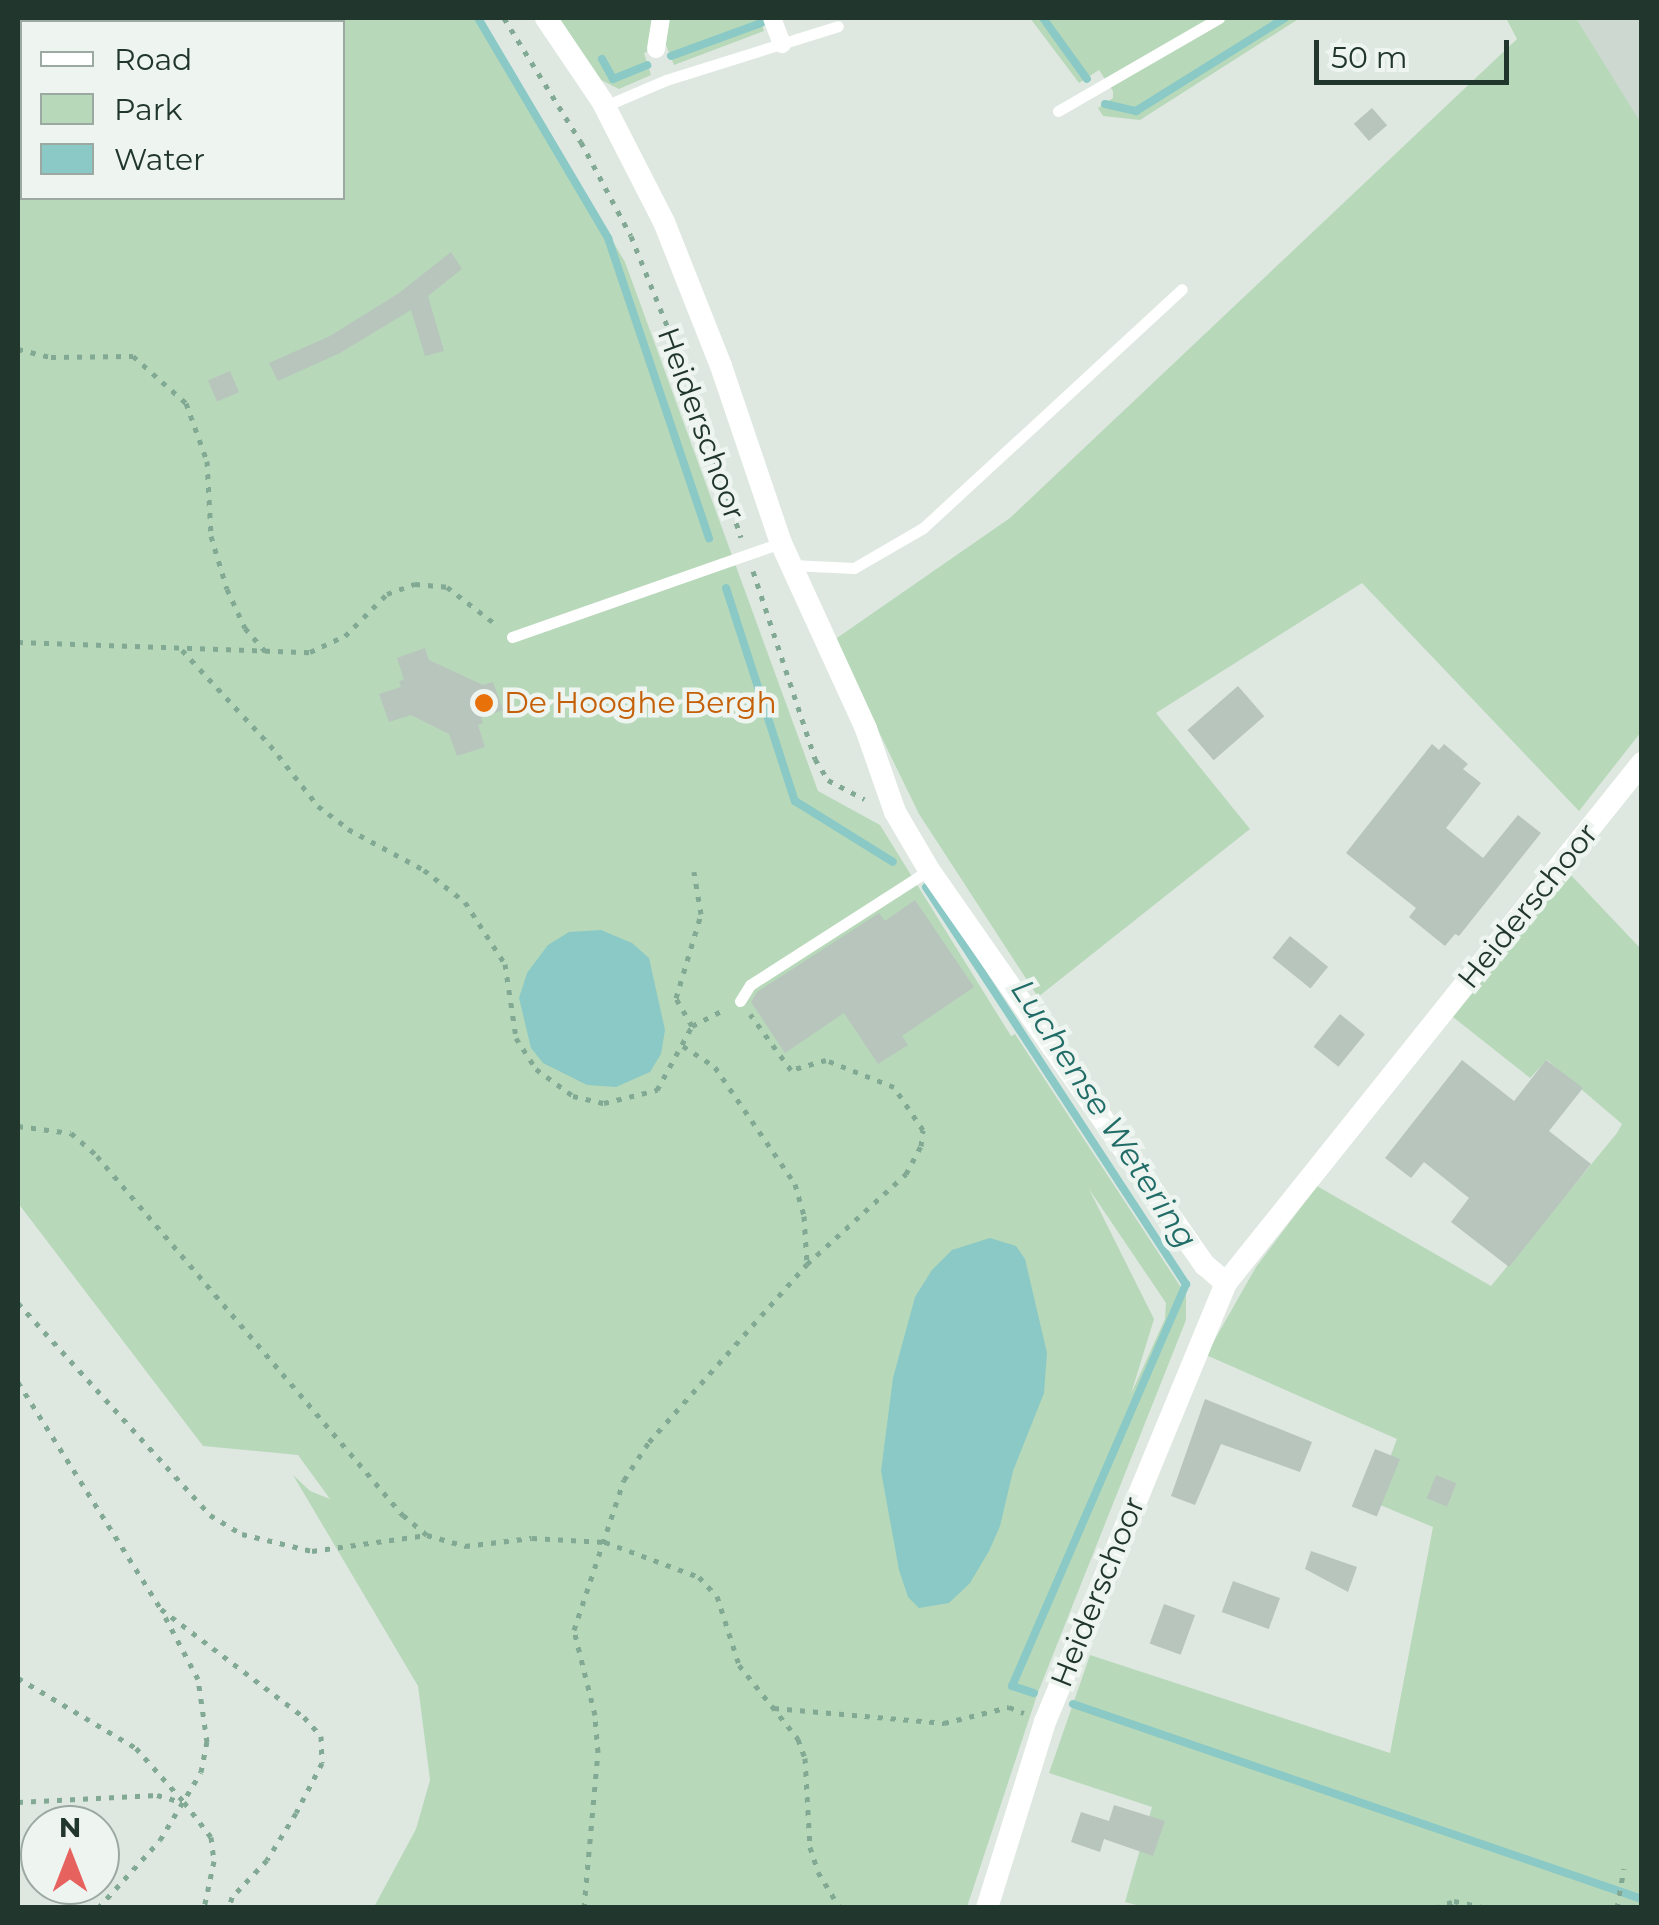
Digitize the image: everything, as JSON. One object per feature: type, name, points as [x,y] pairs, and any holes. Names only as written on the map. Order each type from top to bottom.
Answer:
[{"type":"street","name":"Heiderschoor","points":[[546,18],[604,106],[664,222],[722,366],[780,543],[866,729],[895,812],[929,870],[1204,1265],[1226,1284]]},
{"type":"street","points":[[656,49],[661,18]]},
{"type":"street","points":[[772,18],[782,44]]},
{"type":"street","name":"Heiderschoor","points":[[987,1908],[1045,1722],[1226,1284],[1642,763]]},
{"type":"lane","points":[[1058,111],[1220,18]]},
{"type":"lane","points":[[604,106],[666,80],[838,26]]},
{"type":"lane","points":[[791,565],[854,568],[923,528],[1182,289]]},
{"type":"lane","points":[[512,637],[780,543]]},
{"type":"lane","points":[[740,1001],[750,985],[929,870]]},
{"type":"path","name":"Heiderschoor","points":[[504,18],[581,142],[631,236],[687,376],[815,759],[828,780],[895,812]]},
{"type":"path","points":[[18,350],[51,357],[133,356],[186,403],[207,461],[211,536],[227,589],[246,628],[266,652]]},
{"type":"path","points":[[18,642],[310,652],[328,647],[387,594],[415,584],[447,587],[512,637]]},
{"type":"path","points":[[182,650],[270,745],[318,806],[348,829],[424,870],[465,902],[505,964],[516,1038],[536,1070],[573,1096],[604,1103],[657,1090],[692,1026],[740,1001],[791,1070],[826,1060],[853,1068],[894,1087],[923,1130],[921,1146],[906,1174],[807,1264],[648,1442],[624,1480],[574,1630],[595,1715],[598,1752],[584,1908]]},
{"type":"path","points":[[692,1026],[676,998],[702,914],[694,872]]},
{"type":"path","points":[[683,1046],[715,1067],[795,1184],[804,1216],[807,1264]]},
{"type":"path","points":[[18,1126],[71,1132],[97,1156],[403,1516],[428,1535],[465,1546],[532,1538],[605,1542],[699,1577],[718,1596],[739,1665],[798,1739],[805,1758],[810,1846],[818,1872],[840,1908]]},
{"type":"path","points":[[18,1303],[210,1515],[242,1534],[312,1551],[428,1535]]},
{"type":"path","points":[[18,1382],[160,1609],[198,1679],[207,1742],[201,1772],[160,1840],[98,1908]]},
{"type":"path","points":[[160,1609],[304,1717],[321,1736],[322,1763],[296,1813],[267,1860],[232,1897],[229,1908]]},
{"type":"path","points":[[18,1678],[136,1748],[184,1802],[210,1837],[214,1861],[204,1908]]},
{"type":"path","points":[[771,1708],[944,1723],[1009,1706],[1045,1722]]},
{"type":"path","points":[[18,1802],[158,1795],[184,1802]]},
{"type":"path","points":[[1617,1908],[1624,1868]]},
{"type":"path","points":[[1435,1908],[1454,1902],[1486,1908]]},
{"type":"shaded area","points":[[1576,18],[1641,18],[1641,125]]},
{"type":"green space","points":[[18,18],[481,18],[625,262],[818,791],[880,825],[1011,1036],[1015,1034],[1186,1295],[1186,1320],[1037,1695],[967,1907],[374,1907],[416,1829],[430,1780],[418,1686],[293,1475],[310,1491],[330,1499],[298,1455],[203,1446],[18,1203]],"holes":[[[1089,1189],[1166,1303],[1165,1319],[1131,1394],[1154,1319]]]},
{"type":"green space","points":[[559,18],[759,18],[764,31],[674,65],[666,45],[644,53],[651,75],[619,89],[601,80]]},
{"type":"green space","points":[[1030,18],[1300,18],[1140,120],[1103,116],[1098,108],[1113,98],[1113,91],[1099,70],[1079,83]]},
{"type":"green space","points":[[1506,18],[1576,18],[1642,125],[1641,732],[1579,811],[1362,583],[1156,713],[1250,829],[1038,997],[919,814],[834,640],[1010,518],[1517,39]]},
{"type":"green space","points":[[1569,873],[1641,949],[1641,1907],[1144,1907],[1125,1902],[1152,1807],[1049,1773],[1090,1655],[1390,1753],[1433,1527],[1373,1502],[1397,1439],[1206,1355],[1256,1267],[1317,1186],[1491,1286],[1617,1133],[1622,1124],[1547,1060],[1530,1078],[1453,1017]]},
{"type":"water","points":[[601,930],[632,943],[649,958],[665,1030],[661,1054],[650,1072],[616,1087],[587,1085],[543,1063],[531,1048],[519,998],[527,973],[548,945],[569,932]]},
{"type":"water","points":[[990,1238],[1016,1246],[1025,1259],[1047,1353],[1044,1393],[1013,1471],[1000,1526],[989,1551],[970,1583],[949,1603],[919,1608],[908,1597],[899,1570],[881,1471],[893,1378],[915,1297],[932,1270],[952,1250]]},
{"type":"building","points":[[1372,108],[1387,125],[1369,141],[1354,124]]},
{"type":"building","points":[[451,252],[462,269],[428,296],[444,351],[425,356],[411,310],[340,353],[278,381],[269,363],[330,336],[399,293]]},
{"type":"building","points":[[230,371],[239,392],[217,402],[208,380]]},
{"type":"building","points":[[425,648],[429,660],[483,685],[493,682],[503,710],[481,718],[483,723],[478,725],[485,747],[457,756],[449,734],[411,715],[389,722],[379,694],[401,687],[399,681],[404,680],[397,658]]},
{"type":"building","points":[[1238,686],[1264,716],[1214,760],[1187,730]]},
{"type":"building","points":[[1432,744],[1439,750],[1444,744],[1468,764],[1463,769],[1481,783],[1446,828],[1483,858],[1518,815],[1541,833],[1459,936],[1455,934],[1445,946],[1409,917],[1416,908],[1346,853]]},
{"type":"building","points":[[915,900],[974,987],[902,1036],[908,1045],[878,1064],[844,1013],[785,1053],[751,1002],[757,992],[879,913],[885,921]]},
{"type":"building","points":[[1290,936],[1328,967],[1310,989],[1272,958]]},
{"type":"building","points":[[1340,1014],[1365,1034],[1338,1067],[1314,1047]]},
{"type":"building","points":[[1462,1060],[1514,1101],[1546,1060],[1583,1088],[1549,1131],[1591,1164],[1509,1267],[1451,1222],[1469,1198],[1424,1162],[1411,1178],[1385,1158]]},
{"type":"building","points":[[1205,1399],[1312,1442],[1300,1472],[1221,1444],[1195,1505],[1171,1496]]},
{"type":"building","points":[[1375,1449],[1400,1459],[1377,1517],[1352,1506]]},
{"type":"building","points":[[1436,1475],[1456,1483],[1447,1506],[1427,1498]]},
{"type":"building","points":[[1311,1551],[1357,1567],[1348,1592],[1305,1569]]},
{"type":"building","points":[[1233,1581],[1280,1598],[1269,1629],[1222,1612]]},
{"type":"building","points":[[1164,1604],[1195,1615],[1181,1655],[1150,1643]]},
{"type":"building","points":[[1114,1805],[1165,1821],[1153,1856],[1104,1839],[1100,1852],[1071,1842],[1081,1812],[1109,1821]]},
{"type":"waterway","name":"Luchense Wetering","points":[[478,18],[608,238],[709,538]]},
{"type":"waterway","points":[[1043,18],[1087,79]]},
{"type":"waterway","points":[[1105,104],[1136,111],[1285,18]]},
{"type":"waterway","points":[[671,56],[761,23]]},
{"type":"waterway","points":[[602,59],[613,79],[647,65]]},
{"type":"waterway","name":"Luchense Wetering","points":[[726,588],[795,801],[893,862]]},
{"type":"waterway","name":"Luchense Wetering","points":[[926,887],[1186,1284],[1012,1686],[1034,1693]]},
{"type":"waterway","name":"Luchense Wetering","points":[[1073,1704],[1642,1899]]},
{"type":"place","name":"De Hooghe Bergh","points":[[484,703]]}]
